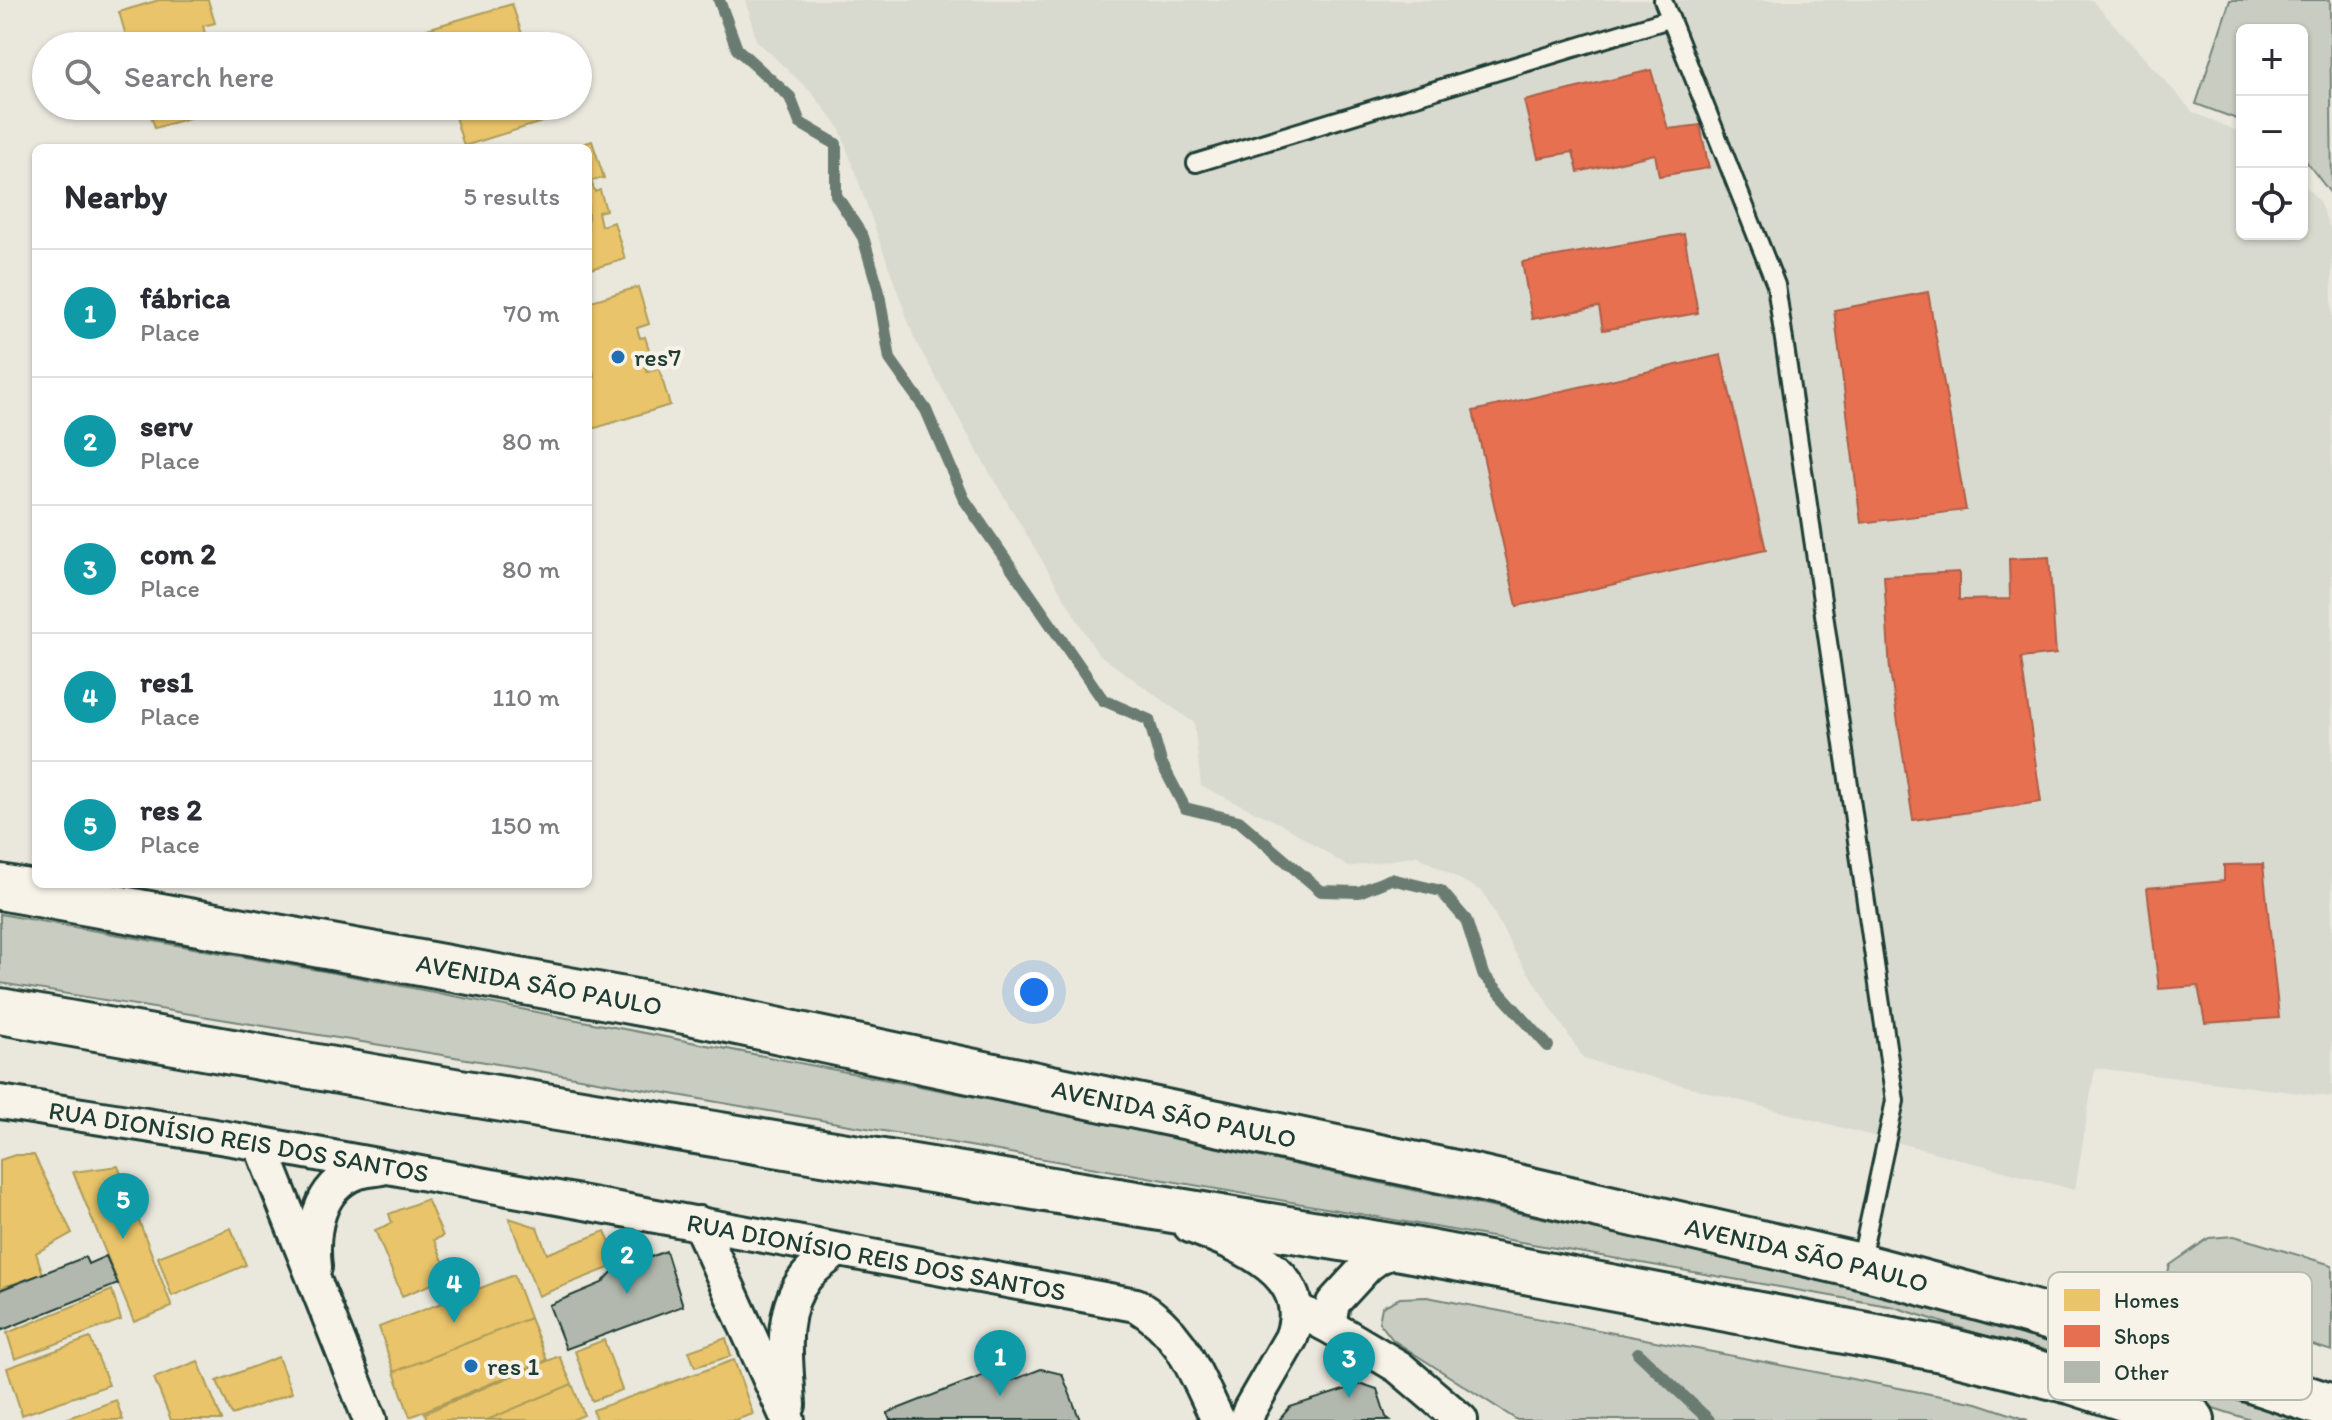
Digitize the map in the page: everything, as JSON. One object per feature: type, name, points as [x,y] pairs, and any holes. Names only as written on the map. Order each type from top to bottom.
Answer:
[{"type":"main road","name":"AVENIDA SÃO PAULO","points":[[0,887],[685,1011],[1474,1177],[1860,1266],[2048,1318]]},
{"type":"main road","points":[[0,1011],[1143,1207],[1402,1248],[1941,1349],[2048,1376]]},
{"type":"main road","points":[[2130,1400],[2192,1420]]},
{"type":"main road","name":"AVENIDA SÃO PAULO","points":[[2311,1400],[2332,1407]]},
{"type":"street","name":"RUA DIONÍSIO REIS DOS SANTOS","points":[[0,1102],[389,1167],[699,1223],[835,1252],[1136,1305],[1156,1317],[1180,1343],[1218,1420]]},
{"type":"street","points":[[260,1144],[370,1420]]},
{"type":"street","points":[[318,1290],[312,1245],[318,1216],[332,1188],[355,1173],[389,1167]]},
{"type":"street","points":[[1143,1207],[1245,1247],[1270,1266],[1288,1287],[1296,1309],[1295,1327],[1246,1420]]},
{"type":"street","points":[[699,1223],[789,1420]]},
{"type":"street","points":[[1335,1330],[1330,1320],[1333,1303],[1368,1265],[1402,1248]]},
{"type":"street","points":[[789,1420],[785,1331],[790,1305],[806,1276],[835,1252]]},
{"type":"street","points":[[1296,1309],[1399,1367],[1461,1420]]},
{"type":"lane","points":[[1663,0],[1776,285],[1895,1101],[1860,1266]]},
{"type":"lane","points":[[1196,163],[1669,19]]},
{"type":"shaded area","points":[[746,0],[2092,0],[2193,112],[2236,130],[2236,240],[2308,240],[2308,189],[2319,201],[2332,233],[2332,1097],[2095,1068],[2075,1190],[1584,1059],[1514,951],[1483,892],[1417,856],[1348,867],[1285,826],[1201,786],[1194,723],[1097,653],[978,453],[914,338],[839,127],[810,91],[756,40]]},
{"type":"shaded area","points":[[2230,0],[2330,0],[2332,195],[2308,164],[2308,24],[2236,24],[2236,119],[2196,104]]},
{"type":"shaded area","points":[[0,914],[340,974],[1042,1110],[1959,1308],[2048,1337],[2048,1356],[1894,1307],[534,1070],[0,983]]},
{"type":"shaded area","points":[[2234,1236],[2332,1265],[2332,1351],[2312,1345],[2312,1272],[2168,1272],[2170,1265],[2209,1238]]},
{"type":"shaded area","points":[[1427,1297],[1977,1403],[2028,1420],[1517,1420],[1393,1340],[1379,1322],[1382,1307],[1400,1298]]},
{"type":"shaded area","points":[[2188,1400],[2245,1400],[2307,1420],[2251,1420]]},
{"type":"building: Homes","points":[[159,0],[208,0],[215,23],[203,26],[205,32],[125,32],[119,12]]},
{"type":"building: Homes","points":[[512,4],[521,32],[428,32],[427,29]]},
{"type":"building: Homes","points":[[152,120],[182,120],[155,128]]},
{"type":"building: Homes","points":[[456,120],[545,121],[470,144],[463,144]]},
{"type":"building: Homes","points":[[592,141],[604,178],[592,181],[592,144],[583,144]]},
{"type":"building: Homes","points":[[592,184],[595,192],[600,190],[606,210],[598,212],[601,226],[614,222],[625,259],[592,269]]},
{"type":"building: Homes","name":"res7","points":[[638,287],[649,324],[637,328],[640,338],[645,337],[651,356],[643,359],[647,372],[659,369],[670,405],[592,429],[592,378],[595,377],[592,368],[592,301]]},
{"type":"building: Homes","points":[[15,1155],[34,1155],[72,1233],[36,1253],[43,1274],[0,1288],[0,1160]]},
{"type":"building: Homes","points":[[118,1166],[172,1307],[134,1322],[73,1172]]},
{"type":"building: Homes","points":[[427,1199],[443,1236],[434,1240],[450,1277],[402,1296],[375,1230],[392,1223],[389,1214]]},
{"type":"building: Homes","points":[[509,1218],[537,1227],[547,1254],[605,1231],[619,1264],[538,1296]]},
{"type":"building: Homes","points":[[231,1228],[246,1265],[172,1296],[158,1257]]},
{"type":"building: Homes","points":[[514,1275],[530,1318],[394,1372],[379,1327]]},
{"type":"building: Homes","points":[[112,1290],[121,1320],[15,1359],[7,1333]]},
{"type":"building: Homes","name":"res 1","points":[[530,1318],[547,1360],[410,1417],[394,1372]]},
{"type":"building: Homes","points":[[90,1338],[109,1385],[22,1415],[7,1368]]},
{"type":"building: Homes","points":[[726,1338],[731,1356],[695,1367],[689,1351]]},
{"type":"building: Homes","name":"res 1","points":[[604,1340],[622,1390],[592,1401],[575,1351]]},
{"type":"building: Homes","points":[[559,1356],[572,1384],[487,1420],[427,1420],[425,1413]]},
{"type":"building: Homes","points":[[278,1357],[292,1393],[232,1415],[217,1381]]},
{"type":"building: Homes","points":[[734,1360],[753,1414],[735,1420],[596,1420],[593,1410]]},
{"type":"building: Homes","points":[[198,1361],[222,1420],[171,1420],[154,1378]]},
{"type":"building: Homes","name":"res 1","points":[[572,1384],[584,1415],[572,1420],[487,1420]]},
{"type":"building: Homes","points":[[116,1400],[123,1420],[63,1420]]},
{"type":"building: Shops","points":[[1651,70],[1668,129],[1700,125],[1709,168],[1659,176],[1655,154],[1578,172],[1573,152],[1538,158],[1524,101]]},
{"type":"building: Shops","points":[[1684,234],[1698,313],[1603,330],[1599,307],[1532,319],[1522,262]]},
{"type":"building: Shops","points":[[1928,292],[1966,510],[1861,523],[1834,310]]},
{"type":"building: Shops","points":[[1721,355],[1766,550],[1517,606],[1473,411]]},
{"type":"building: Shops","points":[[2049,557],[2056,654],[2021,658],[2041,802],[1913,820],[1890,671],[1884,576],[1959,572],[1959,600],[2010,599],[2009,559]]},
{"type":"building: Shops","points":[[2263,864],[2279,1018],[2205,1023],[2198,986],[2159,989],[2147,888],[2224,881],[2224,865]]},
{"type":"building: Other","points":[[666,1251],[683,1306],[566,1349],[549,1305],[602,1283],[613,1271]]},
{"type":"building: Other","points":[[106,1256],[118,1284],[0,1331],[0,1290],[85,1257],[88,1264]]},
{"type":"building: Other","points":[[1007,1366],[1013,1380],[1041,1369],[1062,1374],[1080,1420],[890,1420],[887,1413]]},
{"type":"building: Other","points":[[1362,1384],[1377,1389],[1386,1417],[1390,1420],[1279,1420],[1290,1407]]},
{"type":"waterway","points":[[719,0],[737,49],[790,97],[800,123],[836,144],[836,195],[863,237],[878,288],[890,359],[926,410],[964,499],[1103,700],[1149,720],[1161,762],[1185,808],[1239,821],[1321,891],[1359,892],[1391,879],[1441,891],[1466,920],[1483,974],[1548,1046]]},
{"type":"waterway","points":[[1638,1353],[1709,1420]]},
{"type":"place","name":"res7","points":[[618,357]]},
{"type":"place","name":"res 2","points":[[123,1239]]},
{"type":"place","name":"serv","points":[[627,1294]]},
{"type":"place","name":"res1","points":[[454,1323]]},
{"type":"place","name":"res 1","points":[[471,1366]]},
{"type":"place","name":"fábrica","points":[[1000,1396]]},
{"type":"place","name":"com 2","points":[[1349,1398]]}]
